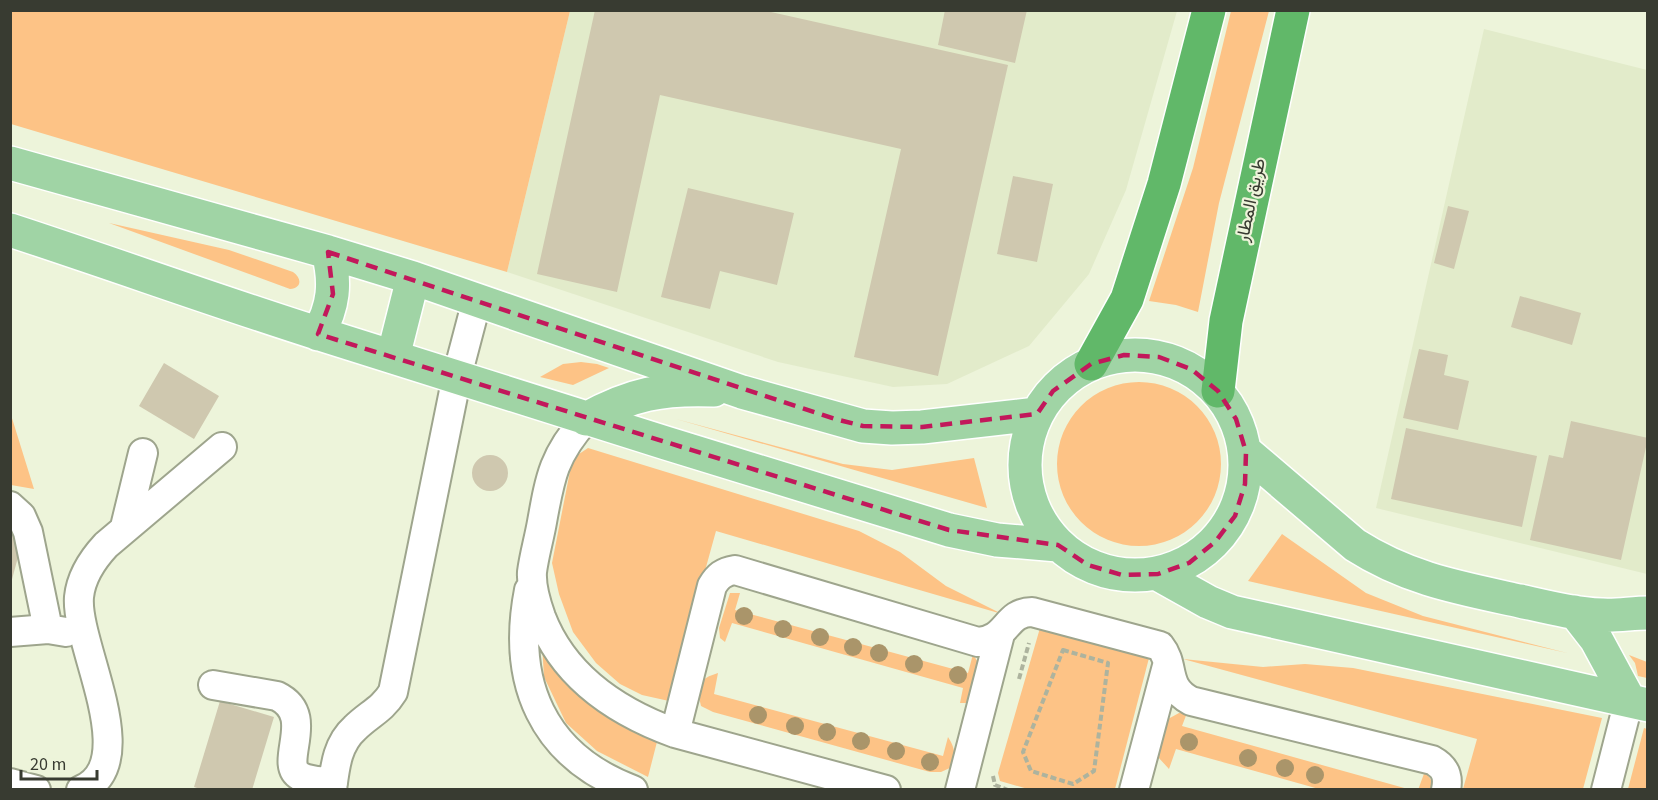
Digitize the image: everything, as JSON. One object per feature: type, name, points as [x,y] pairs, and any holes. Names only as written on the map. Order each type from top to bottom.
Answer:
[{"type":"highway","points":[[1091,364],[1127,299],[1164,184],[1209,10]]},
{"type":"highway","name":"طريق المطار","points":[[1218,391],[1228,309],[1293,10]]},
{"type":"main road","points":[[10,163],[413,278],[742,392],[863,426],[922,427],[1037,414]]},
{"type":"main road","points":[[10,230],[318,334],[949,530],[997,540],[1058,545]]},
{"type":"main road","points":[[318,334],[328,315],[333,294],[334,280],[328,252]]},
{"type":"main road","points":[[393,357],[413,278]]},
{"type":"main road","points":[[1125,355],[1159,357],[1191,369],[1218,391],[1236,419],[1246,452],[1245,484],[1235,516],[1215,542],[1189,562],[1158,574],[1122,575],[1088,566],[1058,545],[1041,523],[1029,497],[1024,469],[1027,440],[1037,414],[1053,391],[1071,375],[1091,364],[1125,355]]},
{"type":"main road","points":[[586,419],[634,397],[660,392],[687,389],[742,392]]},
{"type":"main road","points":[[1246,452],[1355,545],[1390,565],[1443,585],[1575,612],[1640,620]]},
{"type":"main road","points":[[1158,574],[1208,602],[1232,612],[1638,703]]},
{"type":"main road","points":[[1575,612],[1596,639],[1638,703]]},
{"type":"street","points":[[213,685],[277,696],[285,700],[291,706],[297,723],[292,762],[294,771],[302,778],[332,786],[339,750],[345,738],[354,728],[386,704],[393,692],[457,376],[477,300]]},
{"type":"street","points":[[586,419],[559,454],[551,475],[525,612],[523,637],[530,687],[540,712],[554,734],[571,754],[592,771],[633,789]]},
{"type":"street","points":[[81,789],[97,778],[105,765],[108,750],[108,733],[79,609],[83,581],[96,555],[125,527],[222,447]]},
{"type":"street","points":[[125,527],[143,453]]},
{"type":"street","points":[[10,506],[21,516],[28,532],[48,629]]},
{"type":"street","points":[[675,733],[712,586],[725,572],[735,570],[745,571],[978,642],[993,639],[1021,613],[1038,613],[1160,646],[1167,656],[1173,686],[1191,701],[1432,760],[1444,768],[1447,774],[1446,789]]},
{"type":"street","points":[[532,573],[535,602],[555,646],[586,684],[606,699],[651,724],[675,733],[886,789]]},
{"type":"street","points":[[10,632],[48,629],[66,632],[85,639]]},
{"type":"street","points":[[960,789],[1000,634]]},
{"type":"street","points":[[1134,789],[1168,662]]},
{"type":"street","points":[[1606,789],[1638,703]]},
{"type":"street","points":[[10,783],[36,789]]},
{"type":"path","points":[[1018,682],[1038,613]]},
{"type":"path","points":[[1063,650],[1108,663],[1094,771],[1073,784],[1030,771],[1023,752],[1063,650]]},
{"type":"path","points":[[992,773],[995,785],[1008,789]]},
{"type":"highlighted area","points":[[328,252],[835,419],[863,426],[922,427],[1037,414],[1053,391],[1091,364],[1124,355],[1159,357],[1191,369],[1218,391],[1236,419],[1246,452],[1245,484],[1235,516],[1215,542],[1189,563],[1158,574],[1122,575],[1088,565],[1058,545],[949,530],[318,334],[333,294]]},
{"type":"shaded area","points":[[10,11],[570,11],[507,272],[11,124]]},
{"type":"shaded area","points":[[570,11],[1177,11],[1126,190],[1089,274],[1029,346],[947,384],[893,387],[778,362],[507,272]]},
{"type":"shaded area","points":[[1231,11],[1269,11],[1219,203],[1198,312],[1176,305],[1149,301],[1193,168]]},
{"type":"shaded area","points":[[1484,29],[1647,70],[1647,574],[1376,508]]},
{"type":"shaded area","points":[[109,223],[229,250],[293,272],[298,277],[299,285],[290,289]]},
{"type":"shaded area","points":[[581,362],[609,368],[573,385],[540,377],[563,364]]},
{"type":"shaded area","points":[[1139,382],[1170,388],[1197,406],[1215,433],[1221,464],[1215,495],[1197,522],[1170,540],[1139,546],[1108,540],[1081,522],[1063,495],[1057,464],[1063,433],[1081,406],[1108,388]]},
{"type":"shaded area","points":[[11,415],[34,489],[11,485]]},
{"type":"shaded area","points":[[676,419],[843,464],[892,470],[974,458],[987,508]]},
{"type":"shaded area","points":[[588,448],[859,531],[900,552],[946,586],[1002,614],[716,531],[669,701],[642,695],[620,684],[596,663],[573,632],[559,594],[552,563],[571,466],[579,454]]},
{"type":"shaded area","points":[[1282,534],[1366,593],[1423,616],[1567,653],[1248,581]]},
{"type":"shaded area","points":[[730,593],[740,593],[735,610],[968,673],[973,654],[980,666],[972,697],[967,703],[960,703],[963,688],[732,623],[725,642],[720,638],[719,628]]},
{"type":"shaded area","points":[[1040,628],[1147,650],[1149,658],[1115,789],[1028,789],[1000,781],[998,773]]},
{"type":"shaded area","points":[[542,644],[659,734],[648,777],[597,751],[566,723],[544,677]]},
{"type":"shaded area","points":[[1629,655],[1647,662],[1647,678],[1638,676],[1635,663]]},
{"type":"shaded area","points":[[1183,659],[1263,667],[1305,664],[1353,668],[1602,718],[1583,789],[1463,789],[1477,739]]},
{"type":"shaded area","points":[[718,673],[714,694],[943,756],[948,737],[954,752],[952,767],[941,772],[930,772],[713,712],[701,706],[699,688],[706,678]]},
{"type":"shaded area","points":[[1179,713],[1187,713],[1182,726],[1408,789],[1319,789],[1176,749],[1169,769],[1158,757],[1158,747],[1168,719]]},
{"type":"shaded area","points":[[1644,728],[1647,729],[1647,789],[1628,789]]},
{"type":"shaded area","points":[[1425,771],[1437,789],[1418,790]]},
{"type":"building","points":[[595,10],[762,10],[1008,65],[938,376],[854,357],[901,149],[660,95],[617,292],[537,274]]},
{"type":"building","points":[[945,10],[1027,10],[1015,63],[938,45]]},
{"type":"building","points":[[1013,176],[1053,184],[1037,262],[997,254]]},
{"type":"building","points":[[688,188],[794,213],[777,285],[720,271],[710,309],[661,297]]},
{"type":"building","points":[[1448,206],[1469,211],[1454,269],[1434,263]]},
{"type":"building","points":[[1520,296],[1581,313],[1572,345],[1511,327]]},
{"type":"building","points":[[1419,349],[1448,355],[1444,375],[1469,381],[1458,430],[1403,418]]},
{"type":"building","points":[[164,363],[219,396],[194,439],[139,406]]},
{"type":"building","points":[[1571,421],[1648,438],[1621,560],[1530,540],[1549,455],[1563,458]]},
{"type":"building","points":[[1406,428],[1537,456],[1522,527],[1391,499]]},
{"type":"building","points":[[490,455],[503,460],[508,473],[503,486],[490,491],[477,486],[472,473],[477,460]]},
{"type":"building","points":[[10,531],[24,535],[11,583],[10,583]]},
{"type":"building","points":[[220,701],[274,717],[252,790],[203,790],[194,787]]}]
